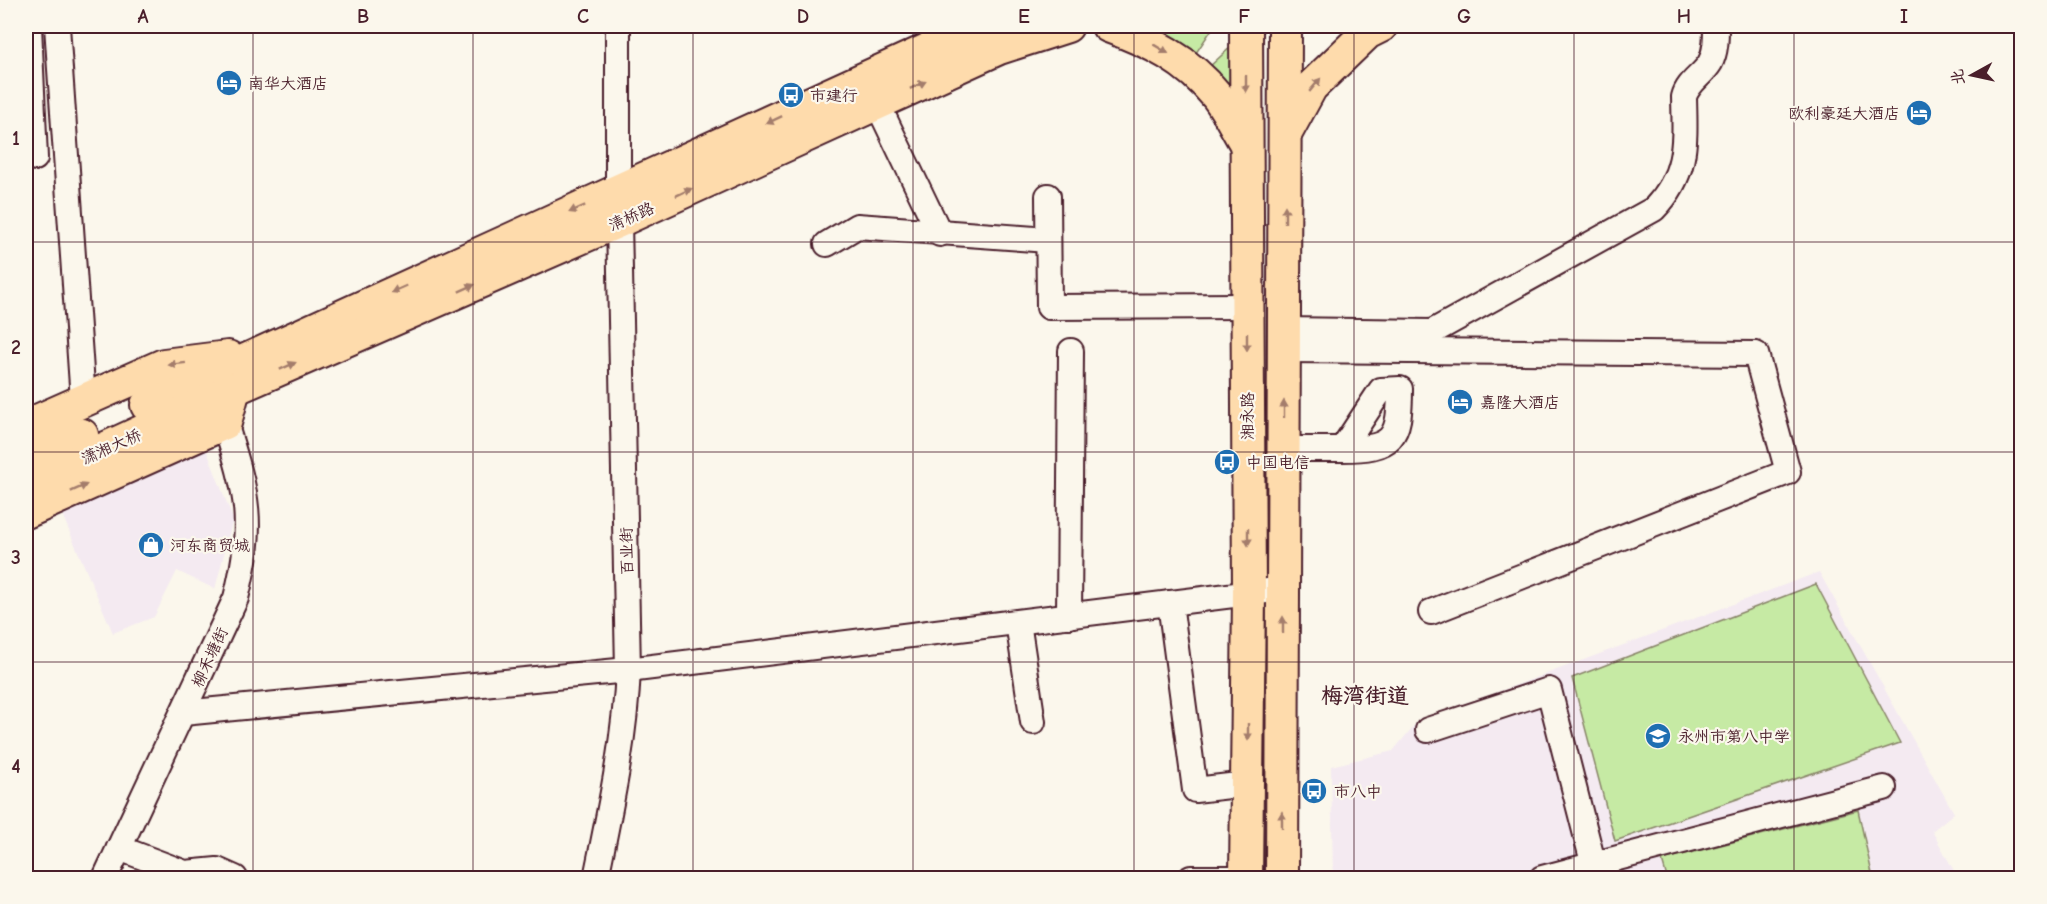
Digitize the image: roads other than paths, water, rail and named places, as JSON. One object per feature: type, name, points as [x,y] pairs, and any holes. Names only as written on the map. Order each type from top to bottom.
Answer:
[{"type":"main road","name":"清桥路","points":[[186,400],[256,353],[980,26]]},
{"type":"main road","name":"清桥路","points":[[186,400],[234,389],[620,221],[999,48],[1067,26]]},
{"type":"main road","points":[[1108,26],[1145,39],[1185,63],[1217,97],[1246,144]]},
{"type":"main road","name":"湘永路","points":[[1246,26],[1249,593],[1246,878]]},
{"type":"main road","points":[[1282,879],[1285,26]]},
{"type":"main road","points":[[1285,135],[1311,87],[1367,33],[1381,26]]},
{"type":"main road","points":[[26,426],[164,365],[256,353]]},
{"type":"main road","points":[[26,512],[225,423],[234,389]]},
{"type":"main road","name":"潇湘大桥","points":[[26,460],[186,400]]},
{"type":"main road","name":"潇湘大桥","points":[[26,485],[186,400]]},
{"type":"street","points":[[29,26],[35,158]]},
{"type":"street","points":[[57,26],[82,400]]},
{"type":"street","points":[[618,26],[618,191]]},
{"type":"street","points":[[1284,340],[1432,332],[1654,208],[1665,197],[1682,165],[1685,150],[1684,97],[1686,88],[1709,64],[1713,55],[1716,26]]},
{"type":"street","points":[[877,104],[940,234]]},
{"type":"street","points":[[1048,196],[1049,307],[1246,306]]},
{"type":"street","name":"百业街","points":[[596,879],[619,769],[626,720],[628,670],[620,221]]},
{"type":"street","points":[[827,244],[857,226],[940,234],[1048,240]]},
{"type":"street","points":[[1284,340],[1756,354],[1788,472],[1431,612]]},
{"type":"street","points":[[1069,616],[1071,351]]},
{"type":"street","name":"柳禾塘街","points":[[105,879],[236,598],[247,556],[249,512],[242,477],[225,423]]},
{"type":"street","points":[[1284,449],[1342,449]]},
{"type":"street","points":[[183,713],[628,670],[1283,589]]},
{"type":"street","points":[[1170,603],[1195,790],[1247,784]]},
{"type":"street","points":[[1018,622],[1033,722]]},
{"type":"street","points":[[1428,730],[1549,690],[1595,872]]},
{"type":"street","points":[[1542,879],[1595,872],[1884,788]]},
{"type":"street","points":[[119,848],[191,876],[217,870],[235,879]]},
{"type":"street","points":[[1191,879],[1246,878]]},
{"type":"place","name":"南华大酒店","points":[[229,83]]},
{"type":"place","name":"市建行","points":[[791,95]]},
{"type":"place","name":"欧利豪廷大酒店","points":[[1919,113]]},
{"type":"place","name":"嘉隆大酒店","points":[[1460,402]]},
{"type":"place","name":"中国电信","points":[[1227,462]]},
{"type":"place","name":"河东商贸城","points":[[151,545]]},
{"type":"place","name":"永州市第八中学","points":[[1658,736]]},
{"type":"place","name":"市八中","points":[[1314,791]]},
{"type":"district","name":"梅湾街道","points":[[1365,695]]}]
